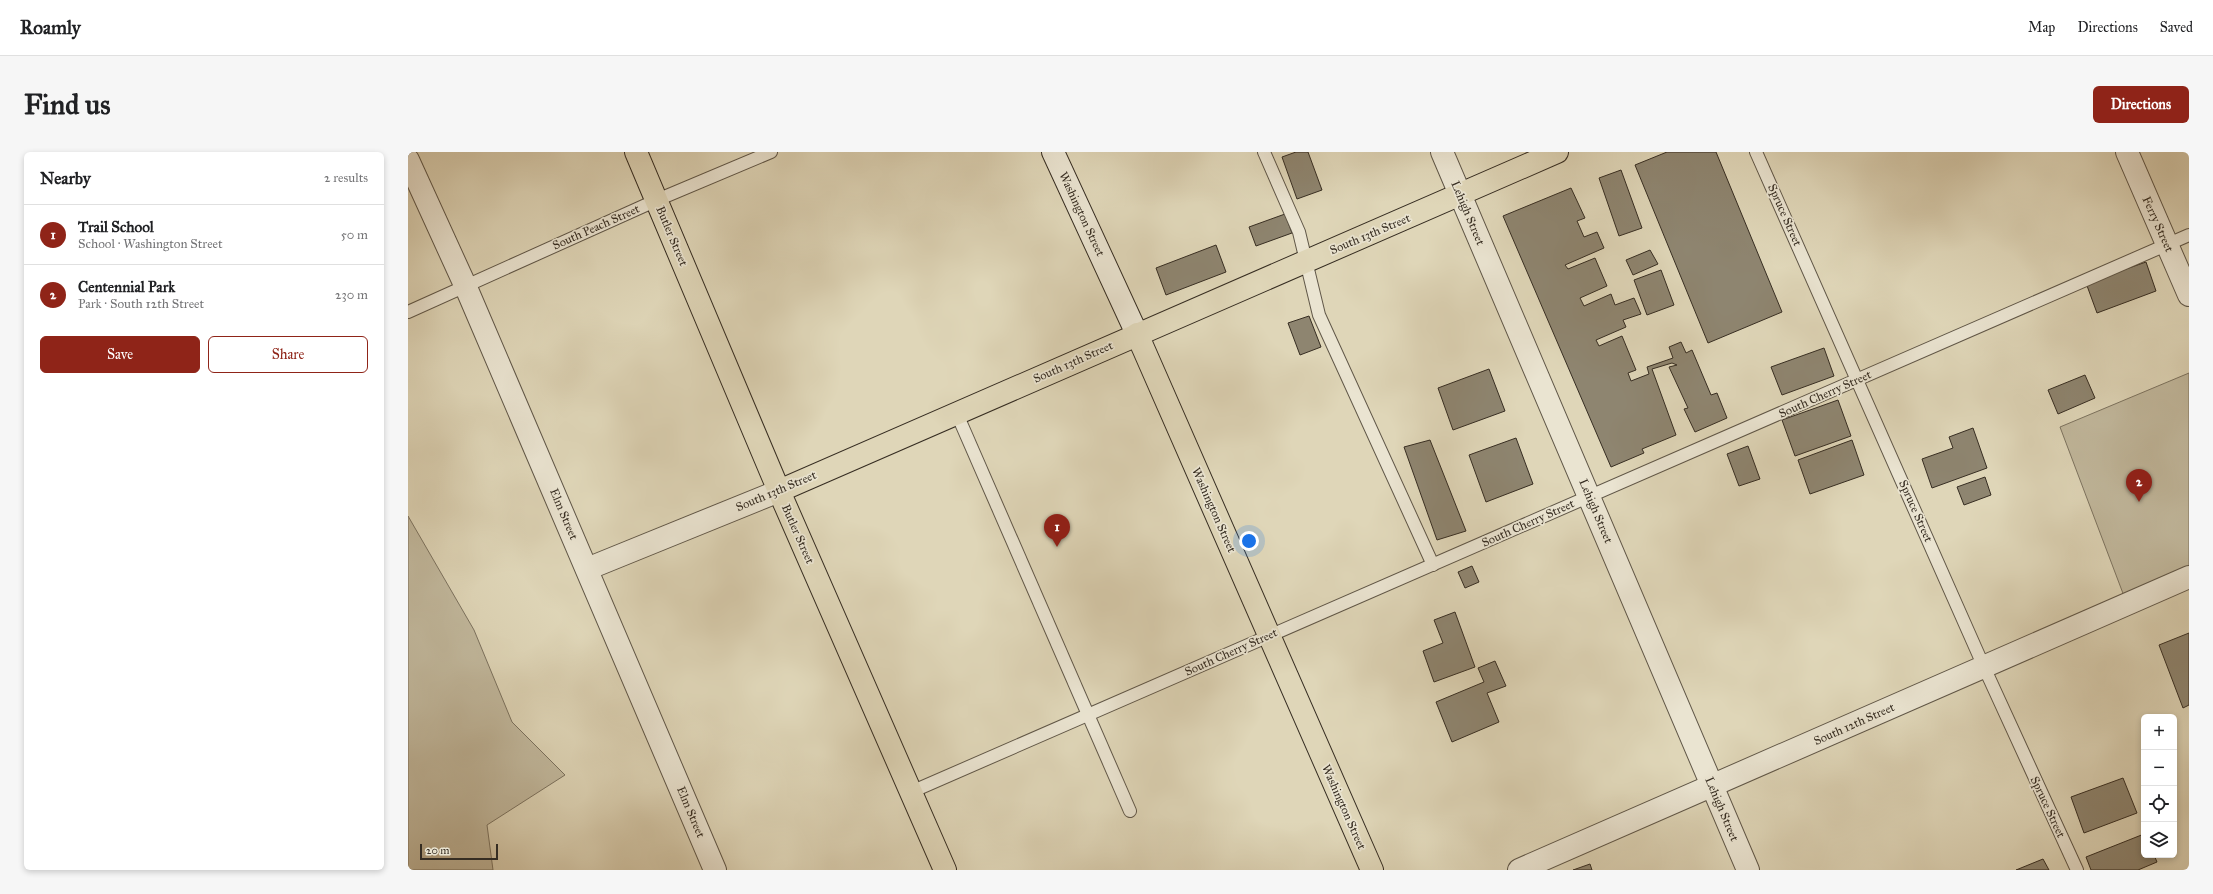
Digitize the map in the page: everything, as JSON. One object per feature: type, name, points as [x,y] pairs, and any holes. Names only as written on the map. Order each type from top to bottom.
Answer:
[{"type":"main road","name":"Butler Street","points":[[636,152],[779,490],[946,870]]},
{"type":"main road","name":"South 13th Street","points":[[779,490],[1557,152]]},
{"type":"main road","name":"Washington Street","points":[[1137,334],[1372,870]]},
{"type":"street","name":"Washington Street","points":[[1053,152],[1137,334]]},
{"type":"street","name":"Lehigh Street","points":[[1442,152],[1590,496],[1748,870]]},
{"type":"street","name":"Ferry Street","points":[[2127,152],[2189,295]]},
{"type":"street","name":"Elm Street","points":[[408,160],[465,285],[715,870]]},
{"type":"street","name":"South 13th Street","points":[[587,568],[779,490]]},
{"type":"street","name":"South 12th Street","points":[[1519,870],[2189,577]]},
{"type":"lane","name":"South Peach Street","points":[[408,312],[465,285],[657,200],[771,152]]},
{"type":"lane","points":[[1264,152],[1299,232],[1319,315],[1432,565]]},
{"type":"lane","name":"Spruce Street","points":[[1756,152],[1858,379],[1984,667],[2077,870]]},
{"type":"lane","name":"South Cherry Street","points":[[911,792],[2189,235]]},
{"type":"lane","points":[[956,414],[1130,810]]},
{"type":"shaded area","points":[[2189,373],[2189,577],[2127,604],[2060,427]]},
{"type":"shaded area","points":[[408,516],[474,630],[512,722],[565,775],[487,825],[493,870],[408,870]]},
{"type":"building","points":[[1296,152],[1308,152],[1322,190],[1297,199],[1282,157]]},
{"type":"building","points":[[1667,152],[1716,152],[1782,312],[1708,343],[1635,165]]},
{"type":"building","points":[[1621,170],[1642,228],[1619,236],[1599,178]]},
{"type":"building","points":[[1571,188],[1585,218],[1577,221],[1584,237],[1597,232],[1604,248],[1565,265],[1568,269],[1595,258],[1607,286],[1580,298],[1584,306],[1611,294],[1615,305],[1634,298],[1641,314],[1623,320],[1626,327],[1596,340],[1599,346],[1622,336],[1636,370],[1628,373],[1631,381],[1649,374],[1647,367],[1673,358],[1669,347],[1681,342],[1686,353],[1692,350],[1711,395],[1717,393],[1727,418],[1695,432],[1684,409],[1688,408],[1669,367],[1677,365],[1672,363],[1652,369],[1676,435],[1642,449],[1644,453],[1611,467],[1503,216]]},
{"type":"building","points":[[1285,214],[1292,233],[1256,246],[1249,227]]},
{"type":"building","points":[[1216,245],[1226,272],[1166,295],[1156,268]]},
{"type":"building","points":[[1650,250],[1658,264],[1633,275],[1626,260]]},
{"type":"building","points":[[2146,262],[2156,291],[2097,313],[2086,283]]},
{"type":"building","points":[[1661,270],[1674,305],[1647,315],[1634,280]]},
{"type":"building","points":[[1309,316],[1321,347],[1300,355],[1288,323]]},
{"type":"building","points":[[1824,348],[1834,376],[1782,395],[1771,367]]},
{"type":"building","points":[[1489,369],[1505,411],[1453,430],[1438,388]]},
{"type":"building","points":[[2085,375],[2095,398],[2058,414],[2048,390]]},
{"type":"building","points":[[1838,400],[1851,436],[1795,456],[1782,420]]},
{"type":"building","points":[[1973,428],[1987,468],[1932,488],[1922,459],[1953,448],[1949,437]]},
{"type":"building","points":[[1516,438],[1533,484],[1486,502],[1469,455]]},
{"type":"building","points":[[1430,440],[1466,531],[1437,540],[1404,447]]},
{"type":"building","points":[[1852,440],[1864,475],[1810,494],[1798,460]]},
{"type":"building","points":[[1748,446],[1760,479],[1739,486],[1727,454]]},
{"type":"building","points":[[1985,477],[1991,495],[1964,505],[1957,487]]},
{"type":"building","points":[[1472,566],[1479,582],[1465,588],[1458,572]]},
{"type":"building","points":[[1455,612],[1475,667],[1434,682],[1423,651],[1443,643],[1434,620]]},
{"type":"building","points":[[2189,633],[2189,705],[2183,708],[2159,645]]},
{"type":"building","points":[[1495,661],[1506,686],[1487,693],[1499,722],[1452,742],[1436,702],[1484,682],[1478,668]]},
{"type":"building","points":[[2123,778],[2137,813],[2084,833],[2071,797]]},
{"type":"building","points":[[2141,835],[2141,858],[2155,858],[2157,862],[2138,870],[2091,870],[2086,857]]},
{"type":"building","points":[[2043,859],[2049,870],[2016,870]]},
{"type":"building","points":[[1590,864],[1592,870],[1573,870]]},
{"type":"place","name":"Centennial Park","points":[[2139,502]]},
{"type":"place","name":"Trail School","points":[[1057,547]]}]
